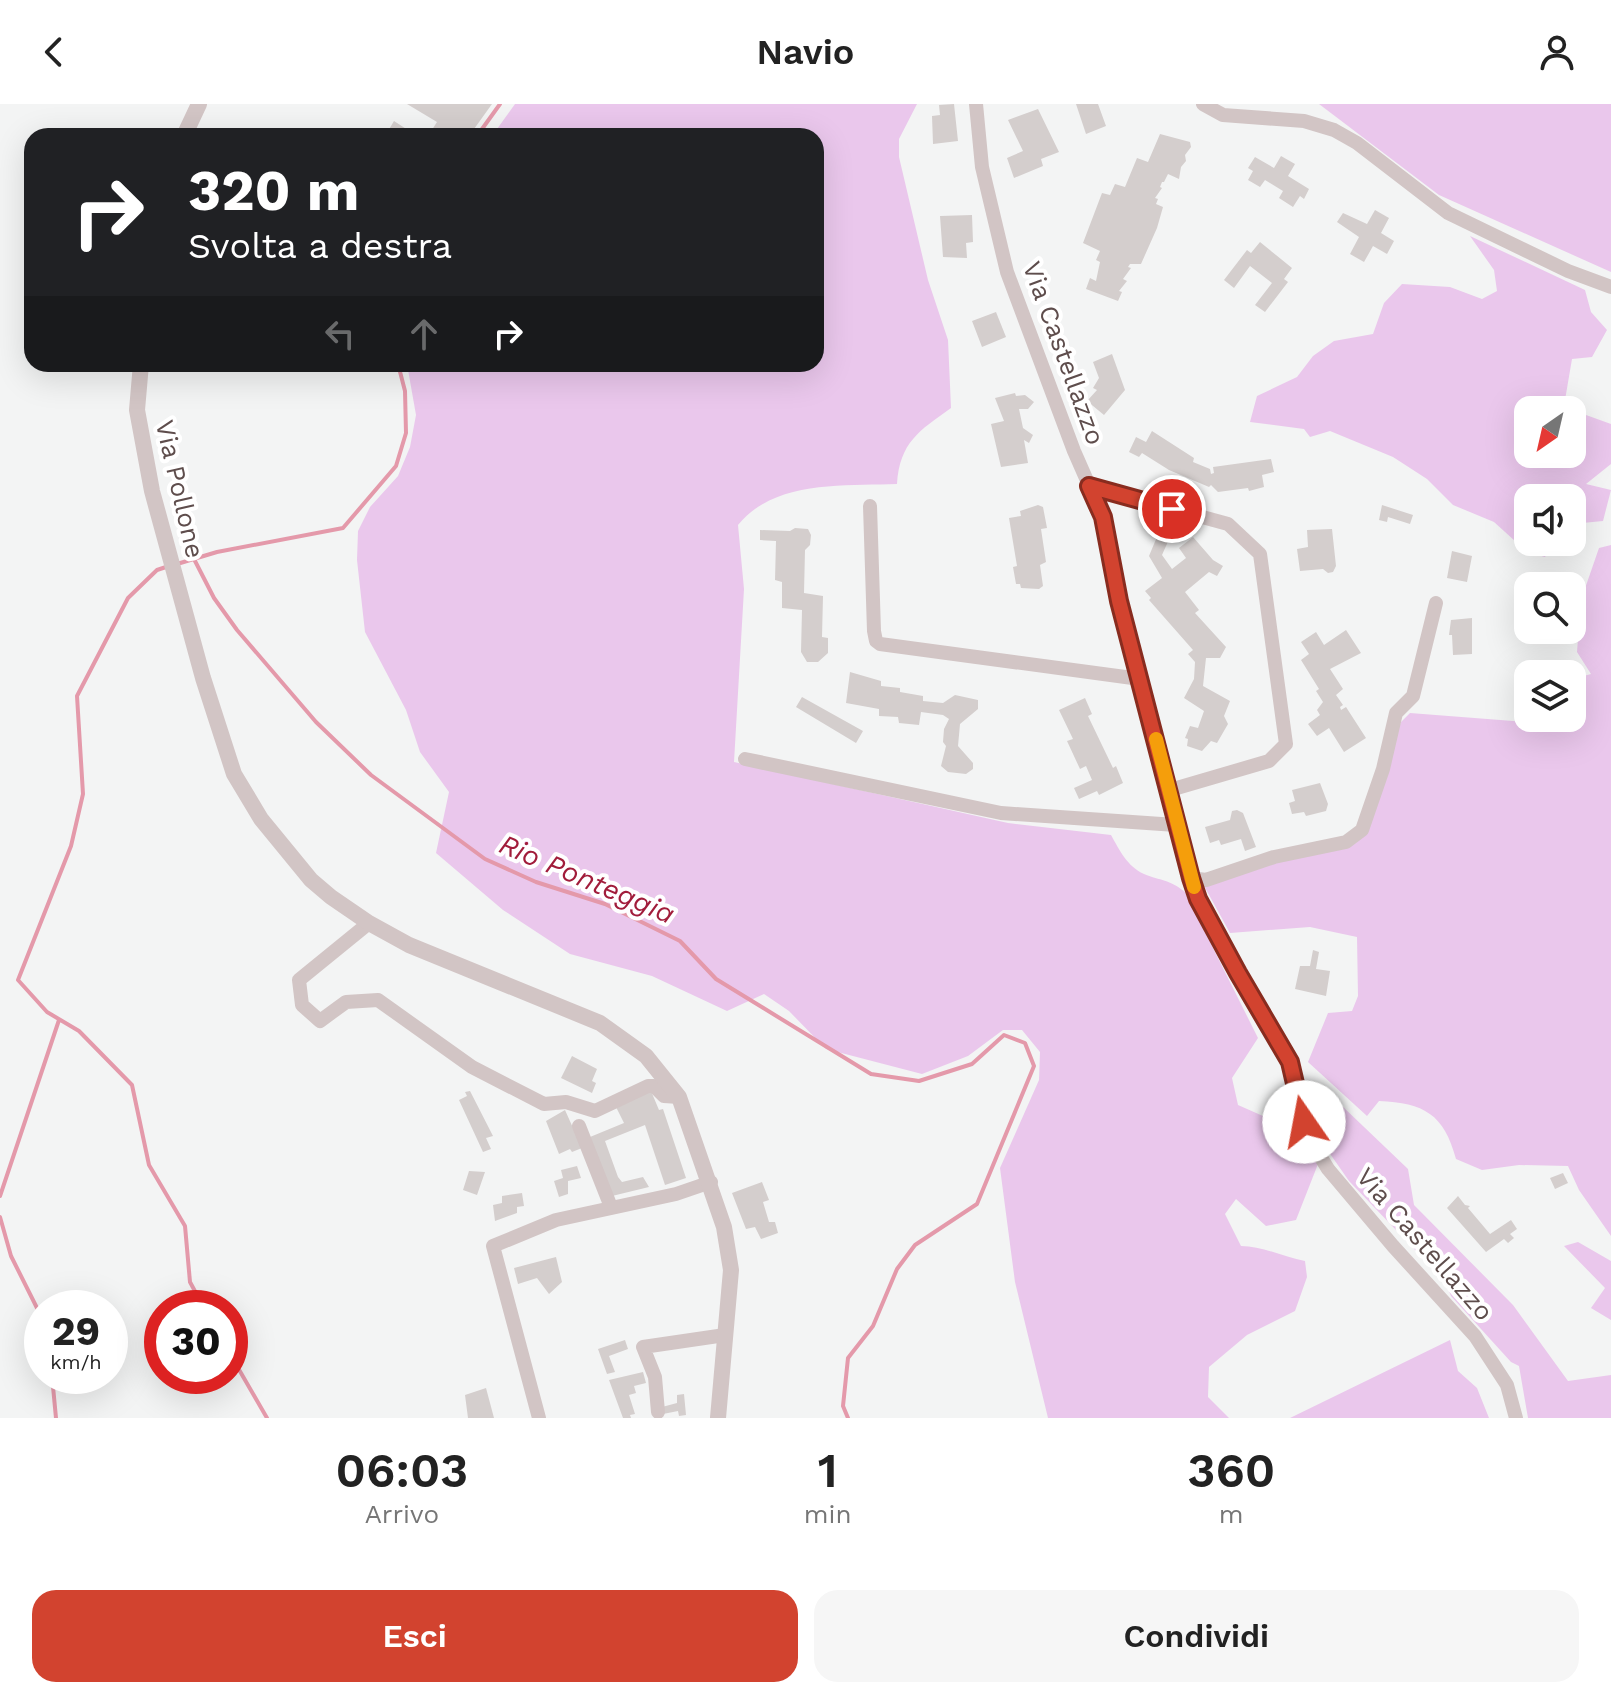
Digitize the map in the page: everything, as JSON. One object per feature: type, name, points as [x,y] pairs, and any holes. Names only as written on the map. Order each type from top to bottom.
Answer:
[{"type":"street","points":[[188,128],[199,104]]},
{"type":"street","name":"Via Castellazzo","points":[[976,104],[982,167],[1007,272],[1103,517],[1119,601],[1198,899],[1290,1062],[1304,1122],[1328,1169],[1475,1336],[1507,1385],[1516,1418]]},
{"type":"street","points":[[1203,104],[1223,115],[1304,121],[1334,130],[1357,143],[1448,213],[1568,271],[1611,287]]},
{"type":"street","name":"Via Pollone","points":[[140,372],[137,410],[143,449],[203,678],[234,774],[261,819],[294,861],[331,897],[369,923],[409,945],[600,1023],[646,1056],[681,1103],[711,1182],[724,1227],[731,1270],[718,1418]]},
{"type":"street","points":[[1089,486],[1228,524],[1260,554],[1286,744],[1269,761],[1170,790]]},
{"type":"street","points":[[870,506],[874,631],[880,644],[1140,679]]},
{"type":"street","points":[[1191,878],[1206,880],[1274,857],[1346,842],[1362,830],[1383,769],[1396,713],[1413,696],[1436,603]]},
{"type":"street","points":[[745,759],[1001,813],[1176,825]]},
{"type":"street","points":[[369,923],[299,980],[302,1005],[320,1021],[346,1002],[378,1000],[472,1067],[544,1104],[566,1102],[595,1111],[648,1086],[654,1086],[664,1096],[681,1103]]},
{"type":"street","points":[[579,1126],[611,1207]]},
{"type":"street","points":[[539,1418],[493,1246],[556,1220],[676,1194],[711,1182]]},
{"type":"street","points":[[658,1412],[655,1377],[643,1347],[725,1335]]},
{"type":"shaded area","points":[[515,104],[917,104],[899,139],[899,157],[928,280],[948,340],[951,408],[913,439],[902,458],[897,484],[833,486],[790,493],[753,510],[738,525],[744,589],[734,762],[1008,823],[1111,835],[1133,867],[1185,892],[1258,1038],[1232,1078],[1238,1105],[1292,1129],[1318,1164],[1296,1220],[1266,1226],[1236,1199],[1225,1214],[1241,1246],[1305,1261],[1307,1277],[1295,1311],[1247,1335],[1209,1367],[1208,1397],[1229,1418],[1048,1418],[1015,1282],[1000,1168],[1039,1080],[1040,1052],[1022,1030],[1003,1030],[968,1056],[922,1074],[826,1049],[789,1011],[764,994],[727,1011],[652,976],[570,954],[503,910],[436,853],[449,792],[420,752],[406,710],[365,632],[357,560],[358,531],[370,507],[398,476],[410,447],[416,415],[408,372],[824,372],[824,128],[498,128]]},
{"type":"shaded area","points":[[1319,104],[1611,104],[1611,272],[1439,195]]},
{"type":"shaded area","points":[[1470,236],[1585,290],[1591,312],[1607,330],[1592,357],[1572,359],[1566,396],[1514,396],[1514,468],[1586,468],[1586,415],[1611,424],[1611,464],[1586,484],[1514,484],[1514,540],[1494,522],[1453,505],[1427,479],[1393,457],[1330,431],[1310,437],[1304,429],[1250,422],[1257,396],[1297,377],[1313,356],[1334,341],[1373,334],[1384,303],[1402,284],[1450,287],[1482,299],[1497,291],[1494,270]]},
{"type":"shaded area","points":[[1586,484],[1611,490],[1603,521],[1586,523]]},
{"type":"shaded area","points":[[1611,545],[1611,1236],[1579,1190],[1568,1166],[1519,1165],[1482,1170],[1456,1159],[1438,1121],[1420,1108],[1379,1101],[1367,1116],[1308,1062],[1328,1013],[1352,1011],[1358,996],[1357,937],[1310,927],[1230,933],[1203,884],[1279,861],[1356,843],[1401,722],[1410,713],[1514,721],[1514,732],[1586,732],[1586,675],[1591,674],[1586,660],[1582,660],[1577,652],[1578,644],[1586,644],[1586,586],[1599,548]]},
{"type":"shaded area","points":[[1318,1083],[1408,1169],[1414,1205],[1513,1305],[1568,1381],[1611,1375],[1611,1418],[1528,1418],[1519,1366],[1511,1362],[1451,1296],[1444,1280],[1349,1181],[1319,1138],[1306,1098]]},
{"type":"shaded area","points":[[1578,1242],[1611,1261],[1611,1320],[1591,1308],[1605,1288],[1564,1246]]},
{"type":"shaded area","points":[[1450,1340],[1458,1371],[1477,1388],[1489,1418],[1290,1418]]},
{"type":"building","points":[[407,104],[492,104],[475,128],[433,128],[437,122]]},
{"type":"building","points":[[954,104],[958,141],[933,144],[932,116],[940,115],[939,105]]},
{"type":"building","points":[[1076,104],[1098,104],[1106,126],[1086,134]]},
{"type":"building","points":[[1038,109],[1059,152],[1041,159],[1043,166],[1014,178],[1007,158],[1023,151],[1008,120]]},
{"type":"building","points":[[394,121],[405,128],[390,128]]},
{"type":"building","points":[[1160,134],[1190,142],[1191,147],[1185,155],[1186,161],[1181,167],[1179,179],[1168,174],[1162,182],[1162,188],[1155,198],[1158,199],[1156,204],[1163,207],[1157,228],[1141,264],[1130,264],[1128,267],[1131,268],[1123,279],[1127,281],[1119,291],[1122,292],[1118,301],[1086,289],[1090,278],[1096,281],[1100,262],[1096,260],[1100,251],[1083,243],[1102,193],[1110,195],[1115,184],[1125,187],[1137,158],[1148,162]]},
{"type":"building","points":[[1281,156],[1295,164],[1288,176],[1309,189],[1304,199],[1300,196],[1293,207],[1279,198],[1283,191],[1265,180],[1260,187],[1248,180],[1253,171],[1248,168],[1255,157],[1274,168]]},
{"type":"building","points":[[1375,210],[1389,218],[1381,233],[1394,241],[1387,254],[1373,246],[1364,262],[1350,254],[1359,237],[1337,222],[1343,213],[1367,224]]},
{"type":"building","points":[[972,215],[973,242],[966,243],[967,258],[943,257],[940,216]]},
{"type":"building","points":[[1260,242],[1292,268],[1284,279],[1288,282],[1265,312],[1255,305],[1272,283],[1250,266],[1234,288],[1224,280],[1247,250],[1251,253]]},
{"type":"building","points":[[996,312],[1006,337],[982,347],[972,321]]},
{"type":"building","points":[[1112,354],[1125,390],[1104,415],[1087,401],[1097,390],[1093,388],[1099,378],[1093,362]]},
{"type":"building","points":[[1015,393],[1016,396],[1025,395],[1034,402],[1028,409],[1019,409],[1023,428],[1033,435],[1029,443],[1024,440],[1028,463],[1001,467],[991,424],[1004,421],[995,398]]},
{"type":"building","points":[[1152,431],[1194,458],[1193,462],[1210,469],[1211,474],[1214,473],[1213,467],[1271,459],[1274,472],[1262,475],[1264,487],[1218,492],[1211,485],[1209,487],[1169,470],[1142,453],[1139,457],[1129,452],[1136,437],[1146,442]]},
{"type":"building","points":[[1038,505],[1043,507],[1047,528],[1041,529],[1046,562],[1040,565],[1043,586],[1039,589],[1021,588],[1020,584],[1016,584],[1013,567],[1017,566],[1009,518],[1021,516],[1020,511]]},
{"type":"building","points":[[1382,505],[1413,515],[1410,524],[1388,517],[1387,522],[1379,520]]},
{"type":"building","points":[[795,528],[808,529],[811,535],[810,545],[805,550],[804,593],[823,596],[822,637],[828,638],[828,653],[818,662],[807,662],[801,652],[802,610],[782,608],[782,582],[775,580],[776,541],[760,540],[760,530],[790,531]]},
{"type":"building","points":[[1332,529],[1336,566],[1333,572],[1323,569],[1300,571],[1297,549],[1308,547],[1307,530]]},
{"type":"building","points":[[1159,532],[1170,537],[1162,555],[1172,569],[1186,558],[1179,548],[1193,537],[1213,560],[1223,566],[1217,576],[1209,572],[1185,592],[1199,610],[1195,613],[1226,647],[1220,658],[1206,658],[1203,686],[1230,701],[1224,716],[1228,724],[1217,743],[1211,741],[1202,751],[1187,746],[1188,739],[1185,738],[1190,726],[1198,728],[1204,711],[1184,698],[1194,679],[1195,662],[1188,654],[1193,650],[1149,600],[1151,598],[1145,591],[1162,578],[1149,556]]},
{"type":"building","points":[[1452,551],[1472,556],[1467,582],[1447,578]]},
{"type":"building","points":[[1472,618],[1472,654],[1453,655],[1452,635],[1449,635],[1451,620]]},
{"type":"building","points":[[1346,630],[1361,653],[1330,669],[1343,689],[1336,695],[1343,705],[1341,710],[1346,707],[1366,738],[1344,752],[1329,728],[1317,736],[1308,724],[1320,715],[1317,710],[1323,702],[1316,691],[1319,689],[1301,660],[1309,654],[1301,642],[1316,632],[1324,645]]},
{"type":"building","points":[[850,672],[881,681],[881,686],[900,688],[900,692],[923,696],[923,701],[943,703],[955,695],[978,700],[978,709],[960,724],[958,746],[973,763],[973,769],[966,774],[948,772],[941,766],[946,746],[943,742],[944,729],[949,719],[943,715],[921,712],[919,725],[899,723],[898,717],[879,716],[879,709],[846,703]]},
{"type":"building","points":[[802,697],[863,731],[856,743],[796,707]]},
{"type":"building","points":[[1085,698],[1092,714],[1088,716],[1123,783],[1099,795],[1097,791],[1079,799],[1074,788],[1092,780],[1086,766],[1080,769],[1067,741],[1073,739],[1059,710]]},
{"type":"building","points":[[1320,783],[1328,804],[1326,811],[1306,816],[1304,812],[1292,814],[1289,803],[1295,801],[1292,790]]},
{"type":"building","points":[[1232,811],[1243,813],[1256,847],[1245,851],[1241,839],[1221,845],[1219,840],[1210,843],[1205,827],[1230,820]]},
{"type":"building","points":[[1313,950],[1319,952],[1316,969],[1330,971],[1326,996],[1295,989],[1300,966],[1310,966]]},
{"type":"building","points":[[572,1056],[597,1069],[592,1081],[596,1083],[592,1093],[561,1078]]},
{"type":"building","points":[[470,1091],[493,1136],[486,1138],[491,1149],[483,1152],[459,1100]]},
{"type":"building","points":[[651,1091],[659,1110],[663,1109],[686,1178],[665,1185],[645,1125],[605,1141],[622,1182],[643,1177],[649,1187],[612,1196],[590,1137],[624,1123],[616,1107]]},
{"type":"building","points":[[565,1110],[582,1148],[559,1154],[546,1121]]},
{"type":"building","points":[[577,1166],[581,1178],[568,1181],[568,1194],[559,1197],[554,1181],[563,1178],[561,1170]]},
{"type":"building","points":[[469,1171],[485,1172],[477,1195],[463,1190]]},
{"type":"building","points":[[1563,1173],[1568,1183],[1555,1189],[1550,1178]]},
{"type":"building","points":[[762,1182],[769,1200],[763,1202],[769,1222],[775,1222],[778,1233],[761,1239],[755,1227],[746,1229],[732,1193]]},
{"type":"building","points":[[522,1193],[524,1206],[517,1207],[517,1213],[495,1221],[493,1205],[502,1203],[502,1196]]},
{"type":"building","points":[[1458,1196],[1465,1205],[1470,1206],[1468,1208],[1490,1234],[1511,1220],[1517,1229],[1510,1234],[1514,1238],[1508,1243],[1504,1239],[1486,1252],[1447,1208]]},
{"type":"building","points":[[556,1257],[562,1282],[549,1294],[537,1278],[518,1284],[514,1268]]},
{"type":"building","points":[[625,1340],[628,1349],[609,1356],[615,1372],[607,1374],[598,1349]]},
{"type":"building","points":[[643,1372],[646,1383],[634,1386],[636,1393],[629,1395],[635,1414],[630,1415],[631,1418],[623,1418],[609,1380]]},
{"type":"building","points":[[486,1388],[494,1418],[468,1418],[465,1395]]},
{"type":"building","points":[[684,1394],[686,1415],[679,1416],[678,1411],[663,1414],[662,1407],[677,1403],[677,1395]]},
{"type":"waterway","points":[[483,128],[500,104]]},
{"type":"waterway","points":[[177,564],[217,552],[343,528],[396,466],[406,433],[405,391],[400,372]]},
{"type":"waterway","name":"Rio Ponteggia","points":[[194,559],[214,598],[237,630],[316,722],[371,775],[485,859],[536,882],[605,904],[680,941],[716,979],[871,1074],[919,1081],[972,1064],[1004,1035],[1025,1043],[1034,1066],[977,1204],[915,1245],[897,1269],[873,1326],[848,1358],[843,1406],[848,1418]]},
{"type":"waterway","points":[[169,566],[157,570],[128,598],[77,696],[83,794],[71,846],[18,980],[47,1012],[79,1031],[132,1085],[149,1165],[185,1226],[190,1282],[194,1290]]},
{"type":"waterway","points":[[0,1196],[59,1020]]},
{"type":"waterway","points":[[0,1217],[11,1256],[28,1290]]},
{"type":"waterway","points":[[248,1385],[267,1418]]},
{"type":"waterway","points":[[54,1394],[56,1418]]},
{"type":"slow traffic","points":[[1156,739],[1194,887]]},
{"type":"route","points":[[1172,509],[1089,486],[1103,517],[1119,601],[1198,899],[1290,1062],[1304,1122]]}]
